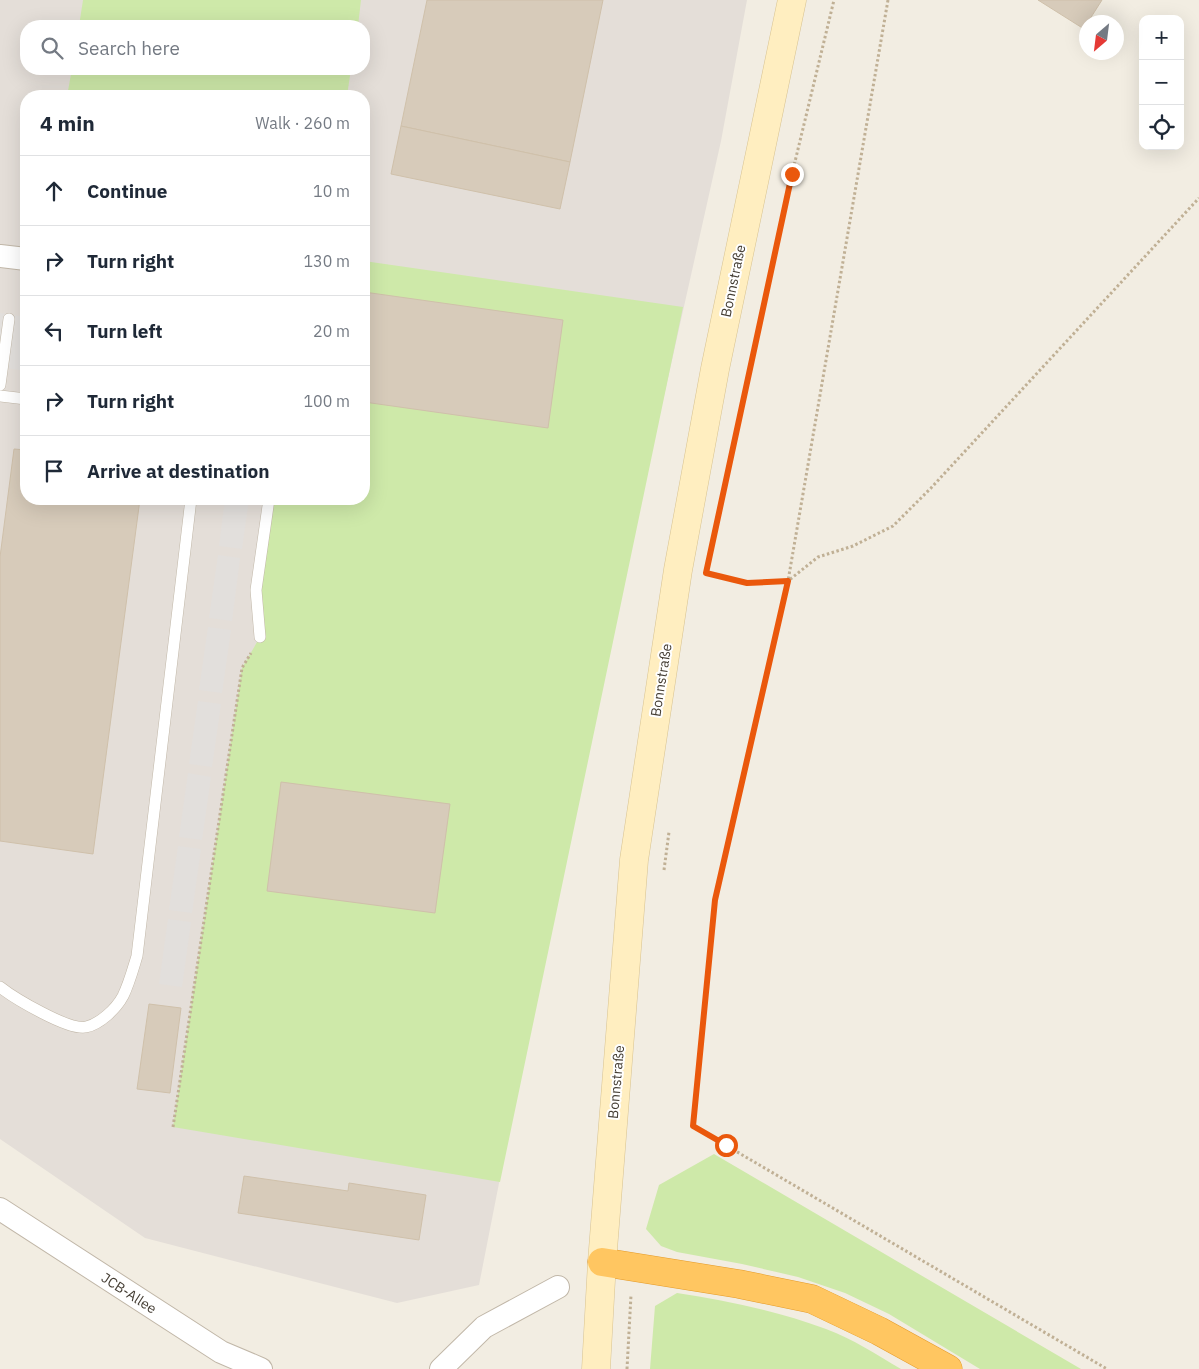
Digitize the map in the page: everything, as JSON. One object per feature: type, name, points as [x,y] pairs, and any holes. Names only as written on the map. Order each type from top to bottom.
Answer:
[{"type":"highway","points":[[602,1262],[739,1284],[812,1299],[879,1331],[948,1369]]},
{"type":"main road","name":"Bonnstraße","points":[[596,1369],[602,1262],[632,879],[637,840],[685,532],[715,369],[792,0]]},
{"type":"street","points":[[0,256],[20,258]]},
{"type":"street","name":"JCB-Allee","points":[[0,1210],[222,1352],[262,1369]]},
{"type":"street","points":[[441,1369],[484,1327],[558,1287]]},
{"type":"lane","points":[[0,386],[9,319]]},
{"type":"lane","points":[[0,396],[20,398]]},
{"type":"lane","points":[[0,987],[10,995],[59,1021],[84,1028],[102,1021],[123,997],[137,956],[190,505]]},
{"type":"lane","points":[[260,637],[256,590],[267,505]]},
{"type":"path","points":[[721,505],[792,174],[834,0]]},
{"type":"path","points":[[888,0],[788,581],[715,900],[693,1126],[1107,1369]]},
{"type":"path","points":[[709,564],[706,573],[747,583],[788,581],[818,557],[853,546],[893,526],[931,488],[1199,198]]},
{"type":"path","points":[[173,1128],[242,668],[260,637]]},
{"type":"path","points":[[663,875],[670,828]]},
{"type":"path","points":[[628,1369],[632,1267]]},
{"type":"shaded area","points":[[0,0],[747,0],[721,141],[579,776],[479,1285],[397,1303],[145,1238],[0,1139]]},
{"type":"shaded area","points":[[0,313],[20,316],[20,370],[0,367]]},
{"type":"shaded area","points":[[224,505],[248,505],[242,549],[219,546]]},
{"type":"shaded area","points":[[218,555],[240,558],[232,621],[209,618]]},
{"type":"shaded area","points":[[208,627],[231,630],[222,693],[199,690]]},
{"type":"shaded area","points":[[198,701],[221,704],[212,767],[189,764]]},
{"type":"shaded area","points":[[188,773],[211,777],[202,840],[179,837]]},
{"type":"shaded area","points":[[178,846],[201,849],[192,913],[169,910]]},
{"type":"shaded area","points":[[168,919],[191,922],[182,987],[159,984]]},
{"type":"green space","points":[[83,0],[361,0],[359,20],[80,20]]},
{"type":"green space","points":[[71,75],[350,75],[348,90],[68,90]]},
{"type":"green space","points":[[370,262],[683,307],[500,1182],[173,1127],[242,668],[260,637],[256,590],[268,505],[370,505]]},
{"type":"green space","points":[[714,1154],[1081,1369],[980,1369],[889,1314],[845,1293],[798,1277],[677,1252],[661,1246],[646,1229],[659,1185]]},
{"type":"green space","points":[[677,1293],[753,1307],[826,1329],[865,1348],[901,1369],[650,1369],[655,1306]]},
{"type":"building","points":[[427,0],[603,0],[570,162],[401,126]]},
{"type":"building","points":[[1038,0],[1102,0],[1092,15],[1079,15],[1079,26]]},
{"type":"building","points":[[401,126],[570,162],[560,209],[391,174]]},
{"type":"building","points":[[370,293],[563,320],[548,428],[370,403]]},
{"type":"building","points":[[14,449],[20,450],[20,505],[139,505],[93,854],[0,841],[0,557]]},
{"type":"building","points":[[281,782],[450,804],[435,913],[267,891]]},
{"type":"building","points":[[149,1004],[181,1008],[170,1093],[137,1089]]},
{"type":"building","points":[[244,1176],[348,1191],[349,1183],[426,1195],[419,1240],[238,1213]]},
{"type":"route","points":[[726,1145],[693,1126],[715,900],[788,581],[747,583],[706,573],[792,174]]}]
